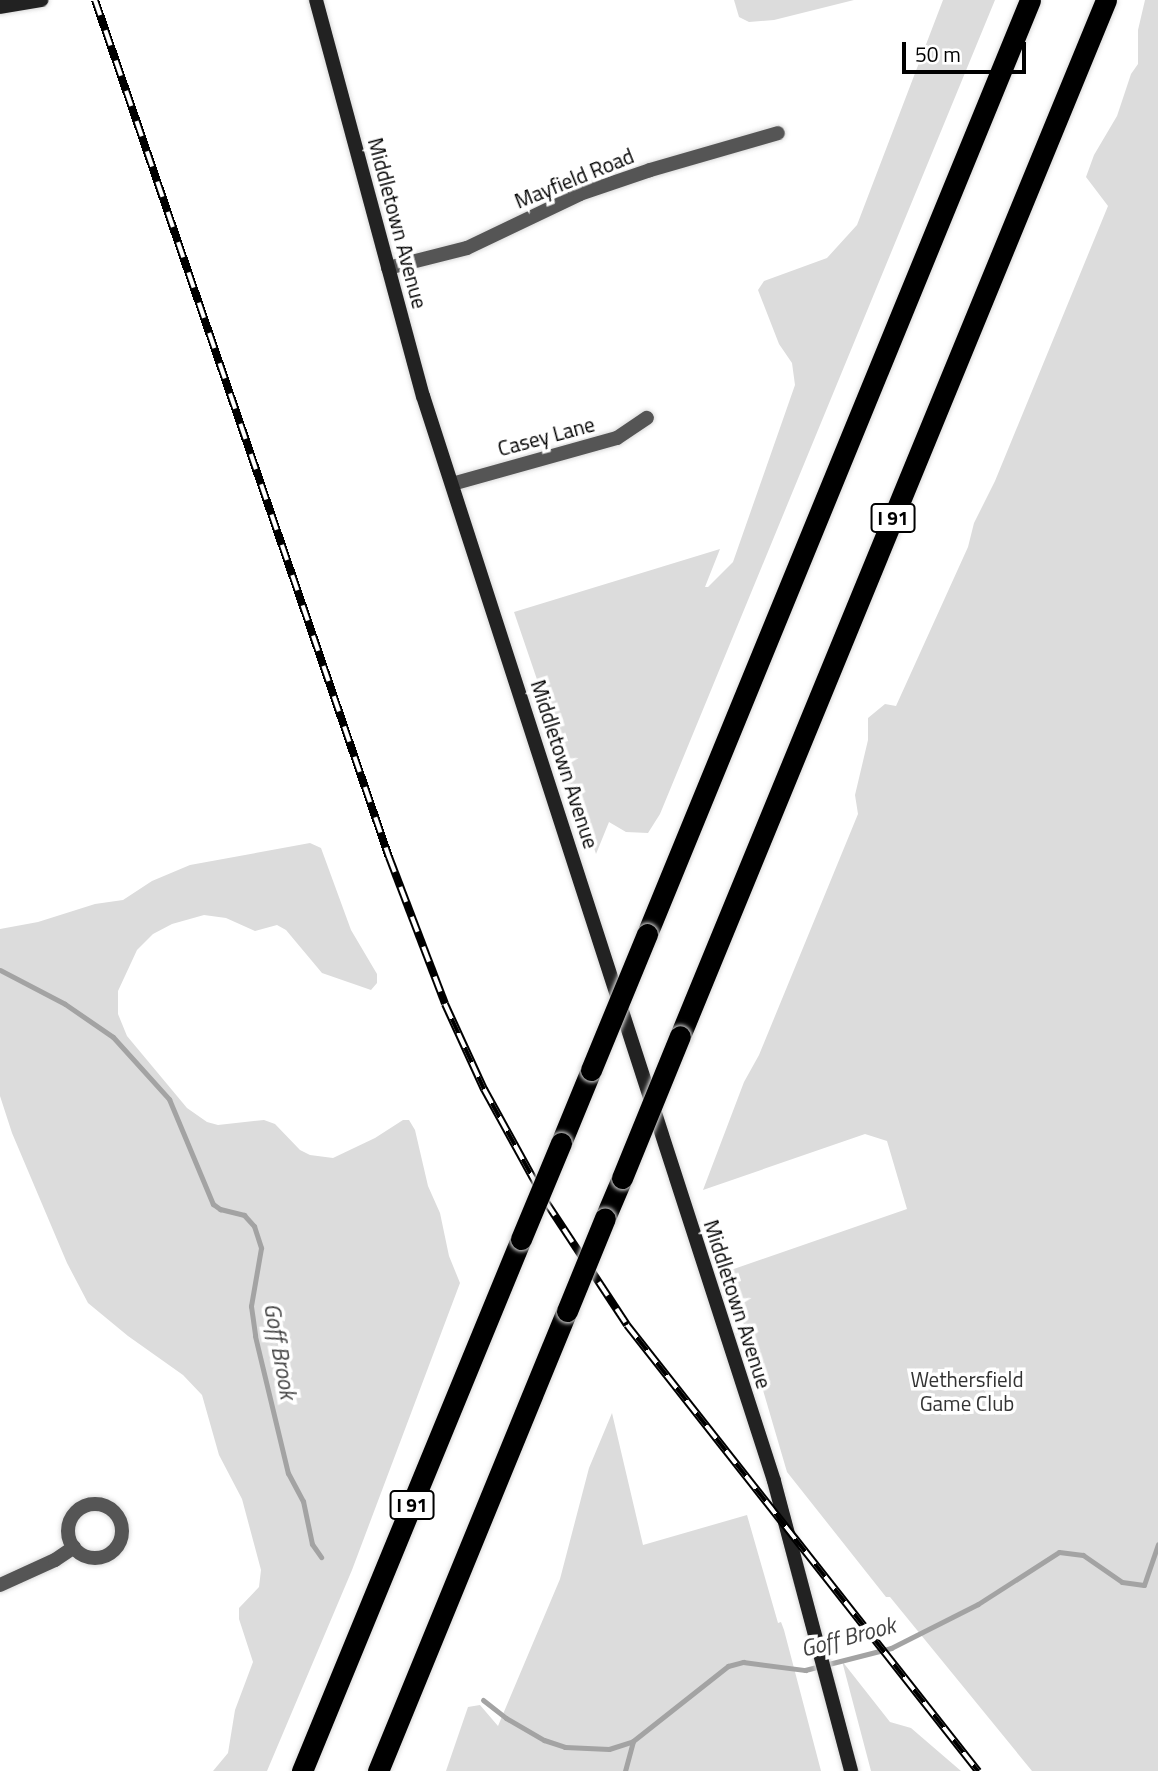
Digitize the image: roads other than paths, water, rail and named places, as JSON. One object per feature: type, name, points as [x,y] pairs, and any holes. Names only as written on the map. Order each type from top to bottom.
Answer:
[{"type":"highway","name":"I 91","points":[[302,1771],[1030,0]]},
{"type":"highway","name":"I 91","points":[[378,1771],[1106,0]]},
{"type":"street","points":[[0,7],[41,0]]},
{"type":"street","name":"Middletown Avenue","points":[[316,0],[423,396],[791,1536],[851,1771]]},
{"type":"street","name":"Mayfield Road","points":[[388,268],[467,248],[603,186],[778,133]]},
{"type":"street","name":"Casey Lane","points":[[452,484],[617,438],[647,418]]},
{"type":"street","points":[[0,1585],[55,1560],[74,1547]]},
{"type":"waterway","name":"Goff Brook","points":[[0,970],[65,1004],[113,1037],[169,1099],[213,1204],[220,1209],[244,1215],[254,1226],[261,1248],[251,1306],[255,1336],[288,1473],[303,1501],[312,1544],[321,1557]]},
{"type":"waterway","name":"Goff Brook","points":[[483,1700],[506,1718],[544,1740],[565,1747],[609,1749],[633,1741],[728,1666],[743,1662],[805,1670],[891,1648],[978,1604],[1059,1552],[1083,1555],[1122,1582],[1144,1585],[1158,1544]]},
{"type":"waterway","points":[[625,1771],[633,1741]]},
{"type":"railway","points":[[95,0],[389,857],[445,1004],[484,1089],[546,1202],[627,1325],[978,1771]]},
{"type":"park label","name":"Wethersfield Game Club","points":[[967,1391]]}]
